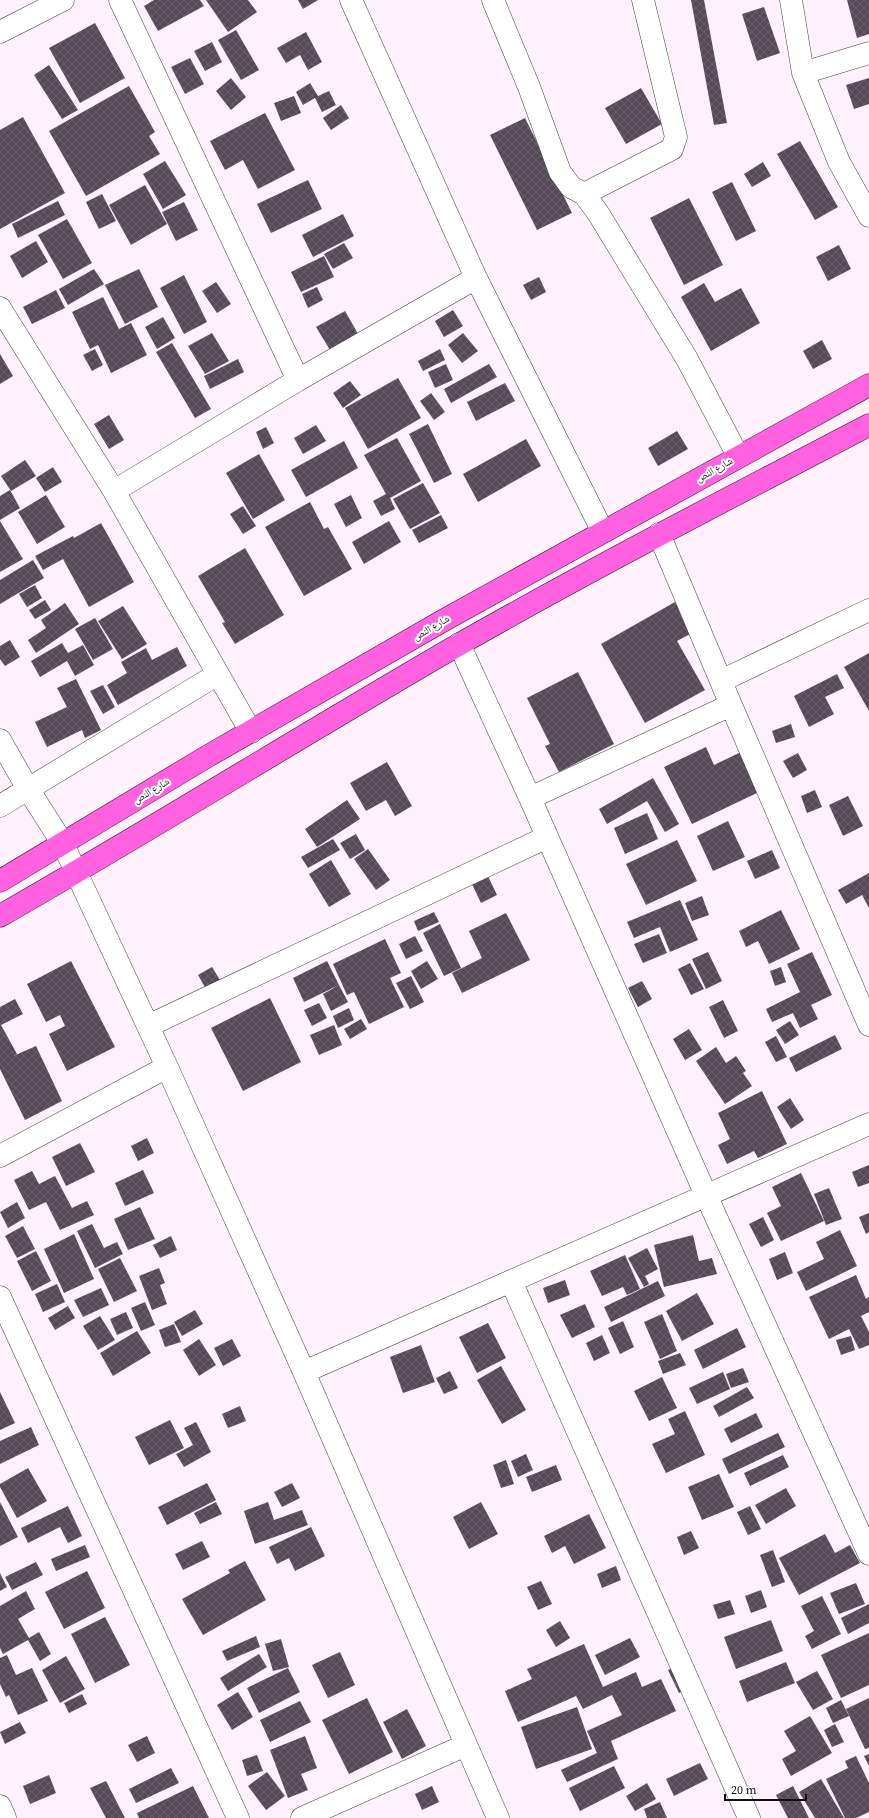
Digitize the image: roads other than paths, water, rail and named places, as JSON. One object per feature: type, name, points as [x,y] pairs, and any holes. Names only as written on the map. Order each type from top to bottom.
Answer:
[{"type":"main road","name":"شارع النص","points":[[0,880],[446,619],[738,456],[869,385]]},
{"type":"main road","points":[[0,916],[77,872],[459,644],[659,534],[869,425]]},
{"type":"street","points":[[0,32],[63,0]]},
{"type":"street","points":[[120,0],[298,380]]},
{"type":"street","points":[[351,0],[476,278],[603,532]]},
{"type":"street","points":[[493,0],[529,87],[560,172],[571,187],[584,194],[598,213],[687,359],[738,456]]},
{"type":"street","points":[[584,194],[672,149],[676,137],[643,0]]},
{"type":"street","points":[[791,0],[803,73],[839,162],[869,216]]},
{"type":"street","points":[[803,73],[869,53]]},
{"type":"street","points":[[114,490],[298,380],[476,278]]},
{"type":"street","points":[[0,308],[114,490],[251,732]]},
{"type":"street","points":[[659,534],[869,1025]]},
{"type":"street","points":[[721,681],[869,610]]},
{"type":"street","points":[[459,644],[530,798],[706,1195],[869,1554]]},
{"type":"street","points":[[0,806],[218,674]]},
{"type":"street","points":[[530,798],[731,705]]},
{"type":"street","points":[[0,740],[77,872],[167,1067],[304,1372],[498,1818]]},
{"type":"street","points":[[148,1026],[547,837]]},
{"type":"street","points":[[0,1156],[167,1067]]},
{"type":"street","points":[[304,1372],[869,1124]]},
{"type":"street","points":[[512,1281],[749,1818]]},
{"type":"street","points":[[0,1297],[238,1818]]},
{"type":"street","points":[[302,1818],[466,1746]]},
{"type":"street","points":[[0,1806],[5,1818]]}]
